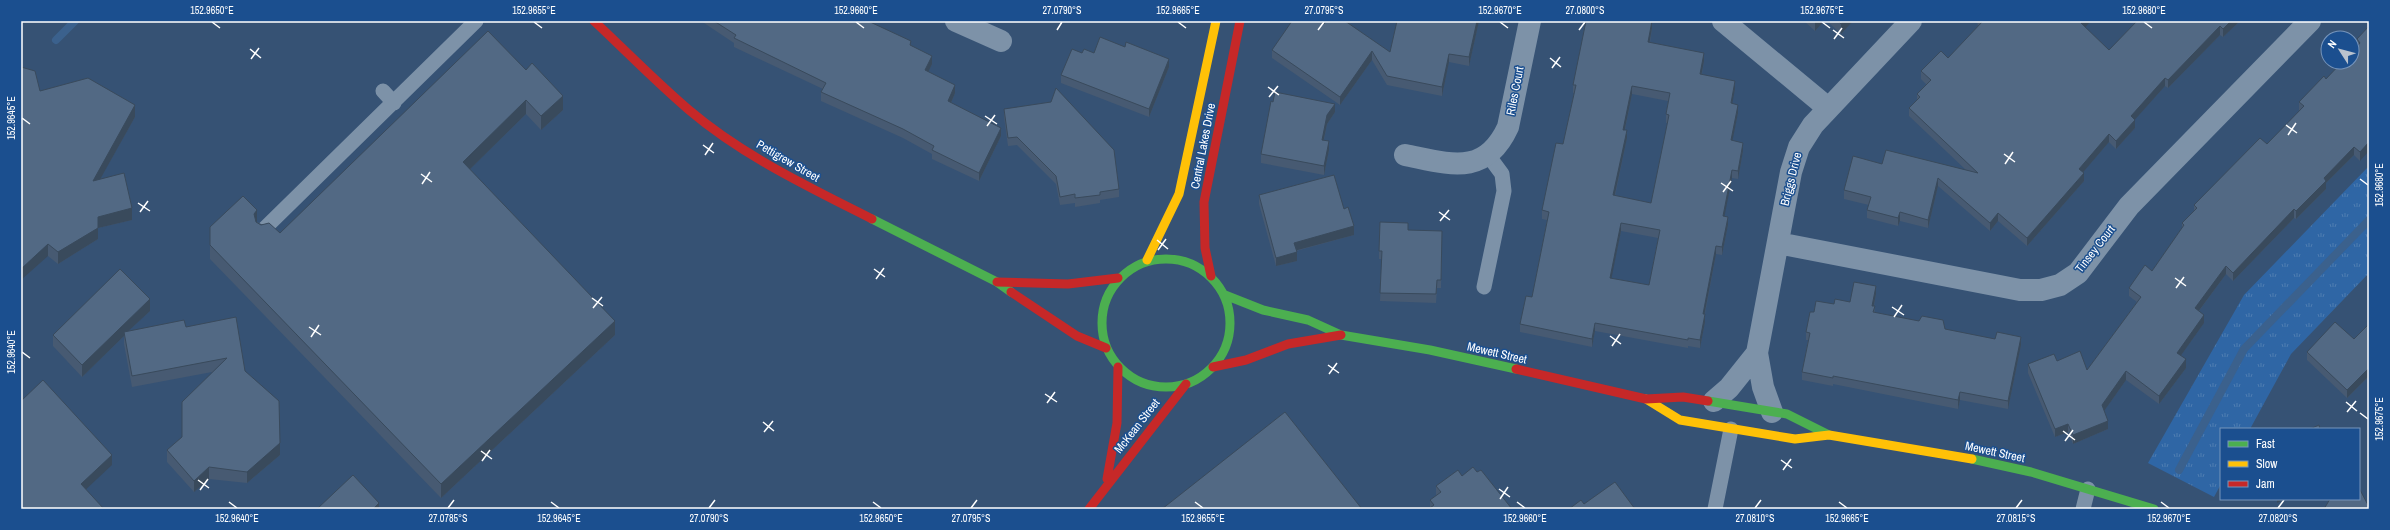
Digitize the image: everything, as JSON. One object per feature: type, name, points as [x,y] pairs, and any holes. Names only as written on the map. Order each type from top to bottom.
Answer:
[{"type":"main road","name":"Pettigrew Street","points":[[594,21],[690,111],[737,145],[798,182],[996,282],[1077,336],[1106,348]]},
{"type":"main road","name":"Central Lakes Drive","points":[[1147,260],[1179,194],[1216,21]]},
{"type":"main road","name":"Central Lakes Drive","points":[[1211,276],[1205,248],[1204,202],[1240,21]]},
{"type":"main road","points":[[1164,258],[1182,260],[1198,266],[1211,276],[1224,295],[1230,313],[1230,332],[1224,351],[1213,367],[1201,377],[1186,384],[1168,387],[1150,386],[1132,379],[1118,367],[1106,348],[1101,330],[1102,312],[1108,294],[1118,278],[1147,260],[1164,258]]},
{"type":"main road","name":"Pettigrew Street","points":[[996,282],[1068,284],[1118,278]]},
{"type":"main road","name":"Mewett Street","points":[[1224,295],[1263,310],[1308,320],[1342,334],[1430,350],[1646,399],[1683,397],[1714,401],[1792,416],[1829,435]]},
{"type":"main road","name":"Mewett Street","points":[[1213,367],[1246,360],[1288,344],[1342,334]]},
{"type":"main road","name":"McKean Street","points":[[1106,484],[1117,440],[1120,397],[1118,367]]},
{"type":"main road","name":"McKean Street","points":[[1089,509],[1106,484],[1186,384]]},
{"type":"main road","name":"Mewett Street","points":[[1646,399],[1680,420],[1796,439],[1829,435],[1957,456],[2031,472],[2154,509]]},
{"type":"street","points":[[956,21],[1001,42]]},
{"type":"street","name":"Riles Court","points":[[1405,155],[1455,166],[1473,163],[1488,155],[1500,143],[1508,127],[1530,21]]},
{"type":"street","points":[[1723,21],[1828,108]]},
{"type":"street","name":"Briggs Drive","points":[[1772,412],[1763,387],[1757,352],[1791,172],[1799,147],[1813,125],[1828,108],[1911,21]]},
{"type":"street","name":"Tinsey Court","points":[[1778,243],[2020,290],[2041,290],[2060,285],[2078,273],[2129,206],[2310,21]]},
{"type":"street","name":"Briggs Drive","points":[[1714,401],[1728,388],[1757,352]]},
{"type":"lane","points":[[263,230],[476,21]]},
{"type":"lane","points":[[383,91],[394,103]]},
{"type":"lane","points":[[1484,287],[1504,191],[1502,174],[1488,155]]},
{"type":"lane","points":[[1715,509],[1731,429]]},
{"type":"lane","points":[[2083,509],[2088,489]]},
{"type":"green space","points":[[2369,166],[2369,273],[2291,354],[2251,428],[2220,428],[2220,486],[2214,497],[2148,463],[2244,295]]},
{"type":"building","points":[[714,21],[868,21],[911,41],[910,45],[932,56],[925,70],[955,85],[948,101],[1001,128],[979,173],[932,150],[934,146],[903,129],[821,92],[826,83],[734,38],[736,35]]},
{"type":"building","points":[[1292,21],[1320,21],[1324,24],[1326,21],[1345,21],[1390,52],[1397,21],[1477,21],[1469,57],[1449,54],[1442,87],[1387,76],[1372,51],[1340,97],[1272,50]]},
{"type":"building","points":[[1586,21],[1652,21],[1648,42],[1704,53],[1700,74],[1735,81],[1731,103],[1738,105],[1731,140],[1743,143],[1738,171],[1732,170],[1723,216],[1728,217],[1722,247],[1716,246],[1703,314],[1705,314],[1700,340],[1688,338],[1688,340],[1595,323],[1592,339],[1520,324],[1526,296],[1532,297],[1549,212],[1542,210],[1556,143],[1563,144],[1576,85],[1573,85]],"holes":[[[1632,86],[1670,93],[1666,114],[1669,115],[1651,203],[1613,195],[1627,130],[1623,130]],[[1621,223],[1660,230],[1649,285],[1610,278]]]},
{"type":"building","points":[[1980,21],[2083,21],[2081,23],[2109,50],[2137,21],[2231,21],[2223,29],[2220,26],[2168,80],[2165,78],[2131,116],[2135,120],[2116,141],[2109,134],[2079,169],[2084,173],[2027,238],[1998,213],[1990,223],[1938,178],[1928,220],[1900,212],[1898,218],[1867,210],[1871,197],[1844,190],[1853,156],[1882,164],[1886,150],[1978,173],[1909,108],[1920,97],[1917,94],[1931,80],[1921,71],[1941,51],[1948,58],[1982,22]]},
{"type":"building","points":[[2369,26],[2369,142],[2360,152],[2354,147],[2324,178],[2326,181],[2296,211],[2294,209],[2233,273],[2226,266],[2195,308],[2204,315],[2177,353],[2186,359],[2159,396],[2126,371],[2102,405],[2108,421],[2073,435],[2068,424],[2055,429],[2028,364],[2054,354],[2057,361],[2080,351],[2087,370],[2141,297],[2129,288],[2145,265],[2152,271],[2184,225],[2182,223],[2197,208],[2194,205],[2260,138],[2267,144],[2304,106],[2299,102],[2324,76],[2326,79],[2334,70],[2360,70],[2360,36]]},
{"type":"building","points":[[488,31],[526,70],[532,63],[563,96],[541,116],[526,100],[463,162],[615,321],[441,484],[210,245],[210,227],[243,196],[257,210],[254,214],[256,222],[261,225],[269,223],[280,233]]},
{"type":"building","points":[[1100,37],[1125,47],[1126,42],[1169,59],[1149,109],[1061,75],[1072,49],[1082,53],[1084,49],[1094,53]]},
{"type":"building","points":[[21,67],[35,71],[40,91],[88,78],[135,105],[93,181],[124,173],[132,208],[98,217],[98,228],[58,252],[48,244],[21,269]]},
{"type":"building","points":[[1056,88],[1114,150],[1119,189],[1100,192],[1100,195],[1075,198],[1075,194],[1060,197],[1056,176],[1017,137],[1008,138],[1004,109],[1051,102]]},
{"type":"building","points":[[1275,92],[1335,104],[1327,115],[1322,140],[1329,141],[1324,166],[1261,154],[1271,101],[1273,102]]},
{"type":"building","points":[[1334,175],[1344,209],[1348,207],[1354,226],[1294,243],[1297,252],[1276,258],[1259,195]]},
{"type":"building","points":[[1380,222],[1408,223],[1408,230],[1442,231],[1441,280],[1437,280],[1436,294],[1380,293],[1382,251],[1379,251]]},
{"type":"building","points":[[120,269],[150,299],[82,365],[53,335]]},
{"type":"building","points":[[1854,282],[1876,286],[1872,306],[1875,306],[1873,312],[1919,321],[1922,316],[1943,320],[1945,329],[1995,339],[1997,332],[2021,337],[2008,401],[1960,392],[1958,400],[1833,376],[1833,378],[1802,372],[1810,333],[1806,332],[1810,312],[1814,312],[1816,301],[1834,304],[1835,299],[1850,302]]},
{"type":"building","points":[[236,317],[245,371],[279,401],[280,443],[247,472],[209,467],[194,481],[167,450],[182,437],[182,402],[227,358],[132,376],[124,332],[184,320],[186,327]]},
{"type":"building","points":[[2335,322],[2354,339],[2369,324],[2369,368],[2347,390],[2307,352]]},
{"type":"building","points":[[43,380],[112,455],[81,484],[104,509],[21,509],[21,401]]},
{"type":"building","points":[[1285,412],[1362,509],[1162,509]]},
{"type":"building","points":[[2319,425],[2320,428],[2312,428]]},
{"type":"building","points":[[1473,467],[1477,472],[1481,470],[1512,509],[1430,509],[1434,505],[1430,500],[1441,492],[1436,486],[1458,470],[1462,476]]},
{"type":"building","points":[[353,475],[379,503],[373,509],[317,509]]},
{"type":"building","points":[[1615,482],[1635,509],[1569,509],[1581,500],[1584,504]]},
{"type":"building","points":[[2360,490],[2368,505],[2369,504],[2369,509],[2324,509],[2329,500],[2360,500]]},
{"type":"waterway","points":[[56,40],[75,21]]},
{"type":"waterway","points":[[2179,470],[2244,349],[2369,220]]},
{"type":"traffic: fast","points":[[872,219],[997,282],[1011,292]]},
{"type":"traffic: fast","points":[[1160,259],[1172,259],[1191,263],[1212,277],[1226,298],[1230,323],[1226,348],[1212,369],[1191,383],[1172,387],[1160,387],[1141,383],[1120,369],[1106,348],[1102,329],[1102,317],[1106,298],[1120,277],[1141,263],[1160,259]]},
{"type":"traffic: fast","points":[[1225,295],[1263,310],[1308,320],[1341,335],[1430,350],[1516,369]]},
{"type":"traffic: fast","points":[[1708,401],[1787,414],[1829,435]]},
{"type":"traffic: fast","points":[[1972,459],[2031,472],[2154,509]]},
{"type":"traffic: slow","points":[[1147,260],[1179,194],[1216,21]]},
{"type":"traffic: slow","points":[[1646,399],[1680,420],[1795,439],[1829,435],[1972,459]]},
{"type":"traffic: jam","points":[[594,21],[689,110],[710,127],[777,170],[872,219]]},
{"type":"traffic: jam","points":[[1211,276],[1205,248],[1204,202],[1240,21]]},
{"type":"traffic: jam","points":[[997,282],[1068,284],[1118,278]]},
{"type":"traffic: jam","points":[[1011,292],[1077,336],[1106,348]]},
{"type":"traffic: jam","points":[[1213,367],[1246,360],[1288,344],[1341,335]]},
{"type":"traffic: jam","points":[[1107,479],[1117,423],[1118,367]]},
{"type":"traffic: jam","points":[[1516,369],[1646,399],[1683,397],[1708,401]]},
{"type":"traffic: jam","points":[[1089,509],[1186,384]]}]
